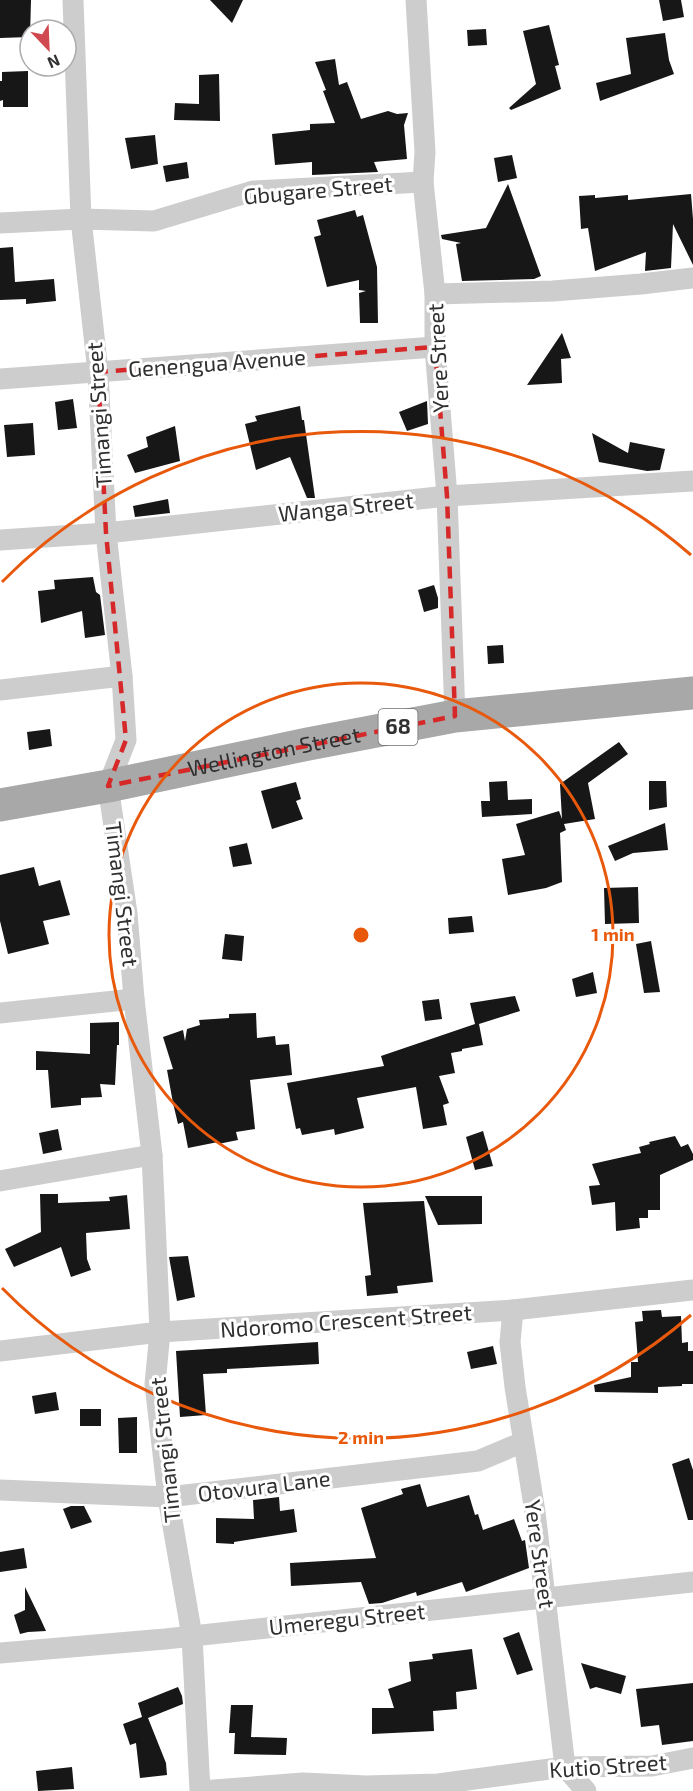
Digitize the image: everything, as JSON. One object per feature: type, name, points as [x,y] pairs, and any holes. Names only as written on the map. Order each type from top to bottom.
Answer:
[{"type":"main road","name":"Wellington Street","points":[[0,805],[108,786],[455,716],[693,693]]},
{"type":"street","name":"Timangi Street","points":[[73,0],[81,219],[98,372],[106,533],[122,676],[126,740],[108,786],[127,914],[134,999],[152,1155],[160,1332],[155,1384],[168,1497],[192,1636],[200,1791]]},
{"type":"street","name":"Yere Street","points":[[416,0],[425,152],[423,182],[435,294],[435,347],[447,496],[455,716]]},
{"type":"street","name":"Gbugare Street","points":[[0,223],[81,219],[154,221],[253,191],[423,182]]},
{"type":"street","points":[[435,294],[553,291],[693,278]]},
{"type":"street","name":"Genengua Avenue","points":[[0,379],[435,347]]},
{"type":"street","name":"Wanga Street","points":[[0,540],[106,533],[447,496],[693,481]]},
{"type":"street","points":[[0,690],[122,676]]},
{"type":"street","points":[[0,1014],[134,999]]},
{"type":"street","points":[[0,1181],[152,1155]]},
{"type":"street","name":"Ndoromo Crescent Street","points":[[0,1351],[160,1332],[513,1310],[693,1290]]},
{"type":"street","name":"Yere Street","points":[[513,1310],[510,1342],[535,1512],[565,1767]]},
{"type":"street","name":"Otovura Lane","points":[[0,1490],[168,1497],[478,1461],[523,1442]]},
{"type":"street","name":"Umeregu Street","points":[[0,1653],[192,1636],[693,1582]]},
{"type":"street","name":"Kutio Street","points":[[200,1791],[303,1783],[366,1786],[438,1784],[565,1767],[652,1766],[693,1758]]},
{"type":"street","points":[[565,1767],[586,1791]]},
{"type":"highlighted area","points":[[435,347],[447,496],[455,716],[108,786],[126,740],[106,533],[98,372]]},
{"type":"building","points":[[0,0],[31,0],[31,18],[18,18],[18,37],[0,38]]},
{"type":"building","points":[[210,0],[243,0],[232,23]]},
{"type":"building","points":[[659,0],[681,0],[684,17],[663,21]]},
{"type":"building","points":[[549,25],[559,65],[555,66],[561,89],[511,110],[509,108],[536,84],[523,31]]},
{"type":"building","points":[[486,29],[487,45],[468,46],[467,30]]},
{"type":"building","points":[[665,33],[669,60],[674,74],[600,101],[596,83],[631,74],[626,38]]},
{"type":"building","points":[[335,59],[339,85],[347,82],[361,119],[388,111],[397,114],[408,113],[404,125],[407,159],[374,162],[378,172],[312,175],[312,162],[275,165],[272,134],[310,130],[310,124],[335,123],[315,62]]},
{"type":"building","points":[[18,71],[18,78],[28,78],[28,107],[3,107],[3,100],[0,101],[2,72]]},
{"type":"building","points":[[219,74],[220,121],[174,120],[175,103],[199,104],[199,75]]},
{"type":"building","points":[[155,135],[158,164],[131,169],[125,138]]},
{"type":"building","points":[[512,155],[517,178],[498,182],[494,158]]},
{"type":"building","points":[[187,162],[189,178],[166,182],[163,166]]},
{"type":"building","points":[[508,184],[541,276],[534,279],[462,281],[456,244],[461,243],[442,239],[441,235],[486,228]]},
{"type":"building","points":[[691,194],[693,265],[673,224],[671,268],[645,271],[646,252],[595,271],[588,228],[581,229],[579,196],[595,195],[595,198],[628,195],[628,200]]},
{"type":"building","points":[[355,210],[357,217],[363,215],[377,267],[378,323],[360,323],[359,293],[366,291],[359,290],[359,280],[327,287],[314,237],[321,235],[317,220]]},
{"type":"building","points":[[13,247],[15,282],[54,279],[56,301],[26,304],[26,299],[0,300],[0,248]]},
{"type":"building","points":[[562,333],[571,358],[561,359],[562,383],[527,385]]},
{"type":"building","points":[[73,399],[77,428],[58,430],[55,402]]},
{"type":"building","points":[[427,401],[428,424],[407,431],[399,412]]},
{"type":"building","points":[[300,406],[315,498],[307,498],[290,457],[256,470],[245,424],[257,421],[255,416]]},
{"type":"building","points":[[33,423],[35,455],[7,457],[4,425]]},
{"type":"building","points":[[175,426],[180,461],[135,473],[127,455],[148,447],[146,437]]},
{"type":"building","points":[[592,433],[628,453],[630,442],[665,449],[660,470],[647,471],[599,462]]},
{"type":"building","points":[[168,499],[170,513],[135,517],[133,506]]},
{"type":"building","points":[[93,577],[96,592],[100,595],[105,635],[85,638],[82,611],[41,623],[38,591],[55,589],[54,580]]},
{"type":"building","points":[[434,585],[438,608],[424,612],[418,590]]},
{"type":"building","points":[[503,645],[504,663],[488,664],[487,646]]},
{"type":"building","points":[[50,729],[52,746],[29,750],[27,732]]},
{"type":"building","points":[[619,742],[628,754],[588,783],[595,819],[564,824],[566,830],[560,833],[562,882],[546,888],[508,895],[502,859],[525,855],[516,824],[559,811],[562,819],[560,784]]},
{"type":"building","points":[[507,781],[508,800],[532,799],[532,814],[482,817],[481,801],[490,801],[489,782]]},
{"type":"building","points":[[649,781],[666,781],[667,807],[649,810]]},
{"type":"building","points":[[296,782],[301,799],[296,801],[303,819],[272,829],[261,791]]},
{"type":"building","points":[[665,823],[668,850],[633,853],[615,861],[608,846]]},
{"type":"building","points":[[247,843],[252,864],[233,867],[229,847]]},
{"type":"building","points":[[34,867],[39,886],[60,880],[70,915],[43,921],[49,944],[8,954],[0,921],[0,875]]},
{"type":"building","points":[[638,887],[639,923],[605,924],[604,888]]},
{"type":"building","points":[[472,916],[474,932],[449,934],[448,918]]},
{"type":"building","points":[[225,934],[244,936],[242,961],[222,959]]},
{"type":"building","points":[[651,941],[660,992],[644,993],[636,944]]},
{"type":"building","points":[[593,972],[597,993],[576,997],[572,979]]},
{"type":"building","points":[[515,996],[520,1011],[479,1024],[483,1045],[451,1053],[455,1073],[439,1076],[449,1103],[443,1105],[447,1125],[423,1129],[416,1087],[357,1098],[364,1128],[335,1135],[334,1129],[302,1135],[300,1128],[296,1129],[287,1083],[384,1066],[381,1056],[475,1024],[470,1003]]},
{"type":"building","points":[[439,999],[442,1019],[425,1021],[422,1001]]},
{"type":"building","points":[[256,1013],[257,1038],[275,1036],[276,1045],[289,1044],[292,1075],[250,1080],[255,1129],[236,1132],[238,1140],[188,1148],[183,1122],[178,1124],[173,1103],[167,1070],[173,1069],[163,1037],[183,1030],[185,1041],[187,1029],[200,1025],[199,1020],[229,1018],[229,1014]]},
{"type":"building","points":[[119,1022],[115,1085],[100,1084],[102,1097],[81,1098],[81,1105],[51,1108],[48,1070],[36,1070],[36,1051],[90,1054],[90,1023]]},
{"type":"building","points":[[58,1129],[62,1150],[43,1154],[39,1133]]},
{"type":"building","points":[[483,1131],[493,1166],[475,1170],[466,1137]]},
{"type":"building","points":[[675,1136],[681,1147],[688,1144],[693,1160],[660,1175],[660,1210],[648,1210],[648,1218],[639,1218],[640,1228],[616,1231],[615,1202],[592,1205],[589,1186],[600,1185],[592,1164],[641,1153],[639,1147],[650,1144],[649,1142]]},
{"type":"building","points":[[40,1194],[58,1194],[58,1203],[110,1201],[109,1197],[127,1195],[130,1229],[86,1233],[87,1259],[91,1270],[71,1277],[61,1247],[14,1267],[5,1249],[41,1232]]},
{"type":"building","points":[[425,1196],[482,1196],[482,1224],[438,1225]]},
{"type":"building","points":[[424,1201],[433,1282],[397,1286],[398,1293],[367,1296],[365,1276],[371,1275],[363,1203]]},
{"type":"building","points":[[188,1256],[195,1297],[177,1301],[169,1257]]},
{"type":"building","points":[[661,1310],[662,1317],[681,1316],[682,1343],[688,1342],[688,1351],[693,1351],[693,1384],[658,1387],[658,1393],[595,1392],[594,1385],[631,1377],[631,1362],[638,1362],[635,1322],[643,1321],[642,1311]]},
{"type":"building","points":[[318,1342],[319,1364],[227,1369],[227,1373],[203,1374],[206,1415],[180,1417],[176,1351]]},
{"type":"building","points":[[493,1346],[497,1364],[471,1369],[467,1352]]},
{"type":"building","points":[[56,1392],[59,1410],[35,1414],[32,1396]]},
{"type":"building","points":[[80,1409],[101,1409],[101,1426],[80,1426]]},
{"type":"building","points":[[137,1417],[137,1453],[119,1453],[118,1418]]},
{"type":"building","points":[[689,1458],[693,1470],[693,1520],[688,1520],[672,1464]]},
{"type":"building","points":[[420,1484],[427,1507],[469,1495],[475,1515],[478,1514],[483,1530],[514,1519],[522,1541],[525,1540],[529,1568],[466,1592],[462,1582],[417,1596],[416,1592],[382,1603],[369,1604],[361,1582],[291,1586],[290,1563],[376,1558],[361,1508],[403,1494],[401,1489]]},
{"type":"building","points":[[279,1497],[280,1511],[294,1509],[297,1532],[234,1542],[234,1544],[216,1543],[216,1518],[254,1519],[253,1500]]},
{"type":"building","points":[[71,1506],[84,1506],[92,1522],[71,1529],[63,1509]]},
{"type":"building","points":[[24,1548],[27,1568],[0,1572],[0,1552]]},
{"type":"building","points":[[25,1587],[46,1631],[20,1634],[14,1615],[25,1610]]},
{"type":"building","points":[[519,1632],[533,1670],[517,1675],[503,1638]]},
{"type":"building","points":[[472,1649],[477,1689],[456,1692],[457,1709],[433,1711],[434,1731],[372,1734],[372,1708],[394,1708],[388,1689],[411,1681],[409,1662],[433,1659],[432,1654]]},
{"type":"building","points":[[581,1663],[626,1676],[621,1694],[596,1687],[590,1689]]},
{"type":"building","points":[[693,1683],[693,1741],[662,1745],[659,1725],[641,1727],[636,1689]]},
{"type":"building","points":[[178,1687],[183,1704],[148,1718],[166,1763],[167,1775],[140,1778],[136,1743],[130,1745],[123,1724],[142,1717],[138,1703]]},
{"type":"building","points":[[231,1705],[253,1705],[251,1737],[287,1738],[286,1755],[234,1754],[235,1733],[229,1733]]},
{"type":"building","points":[[72,1767],[74,1789],[38,1791],[36,1771]]}]
